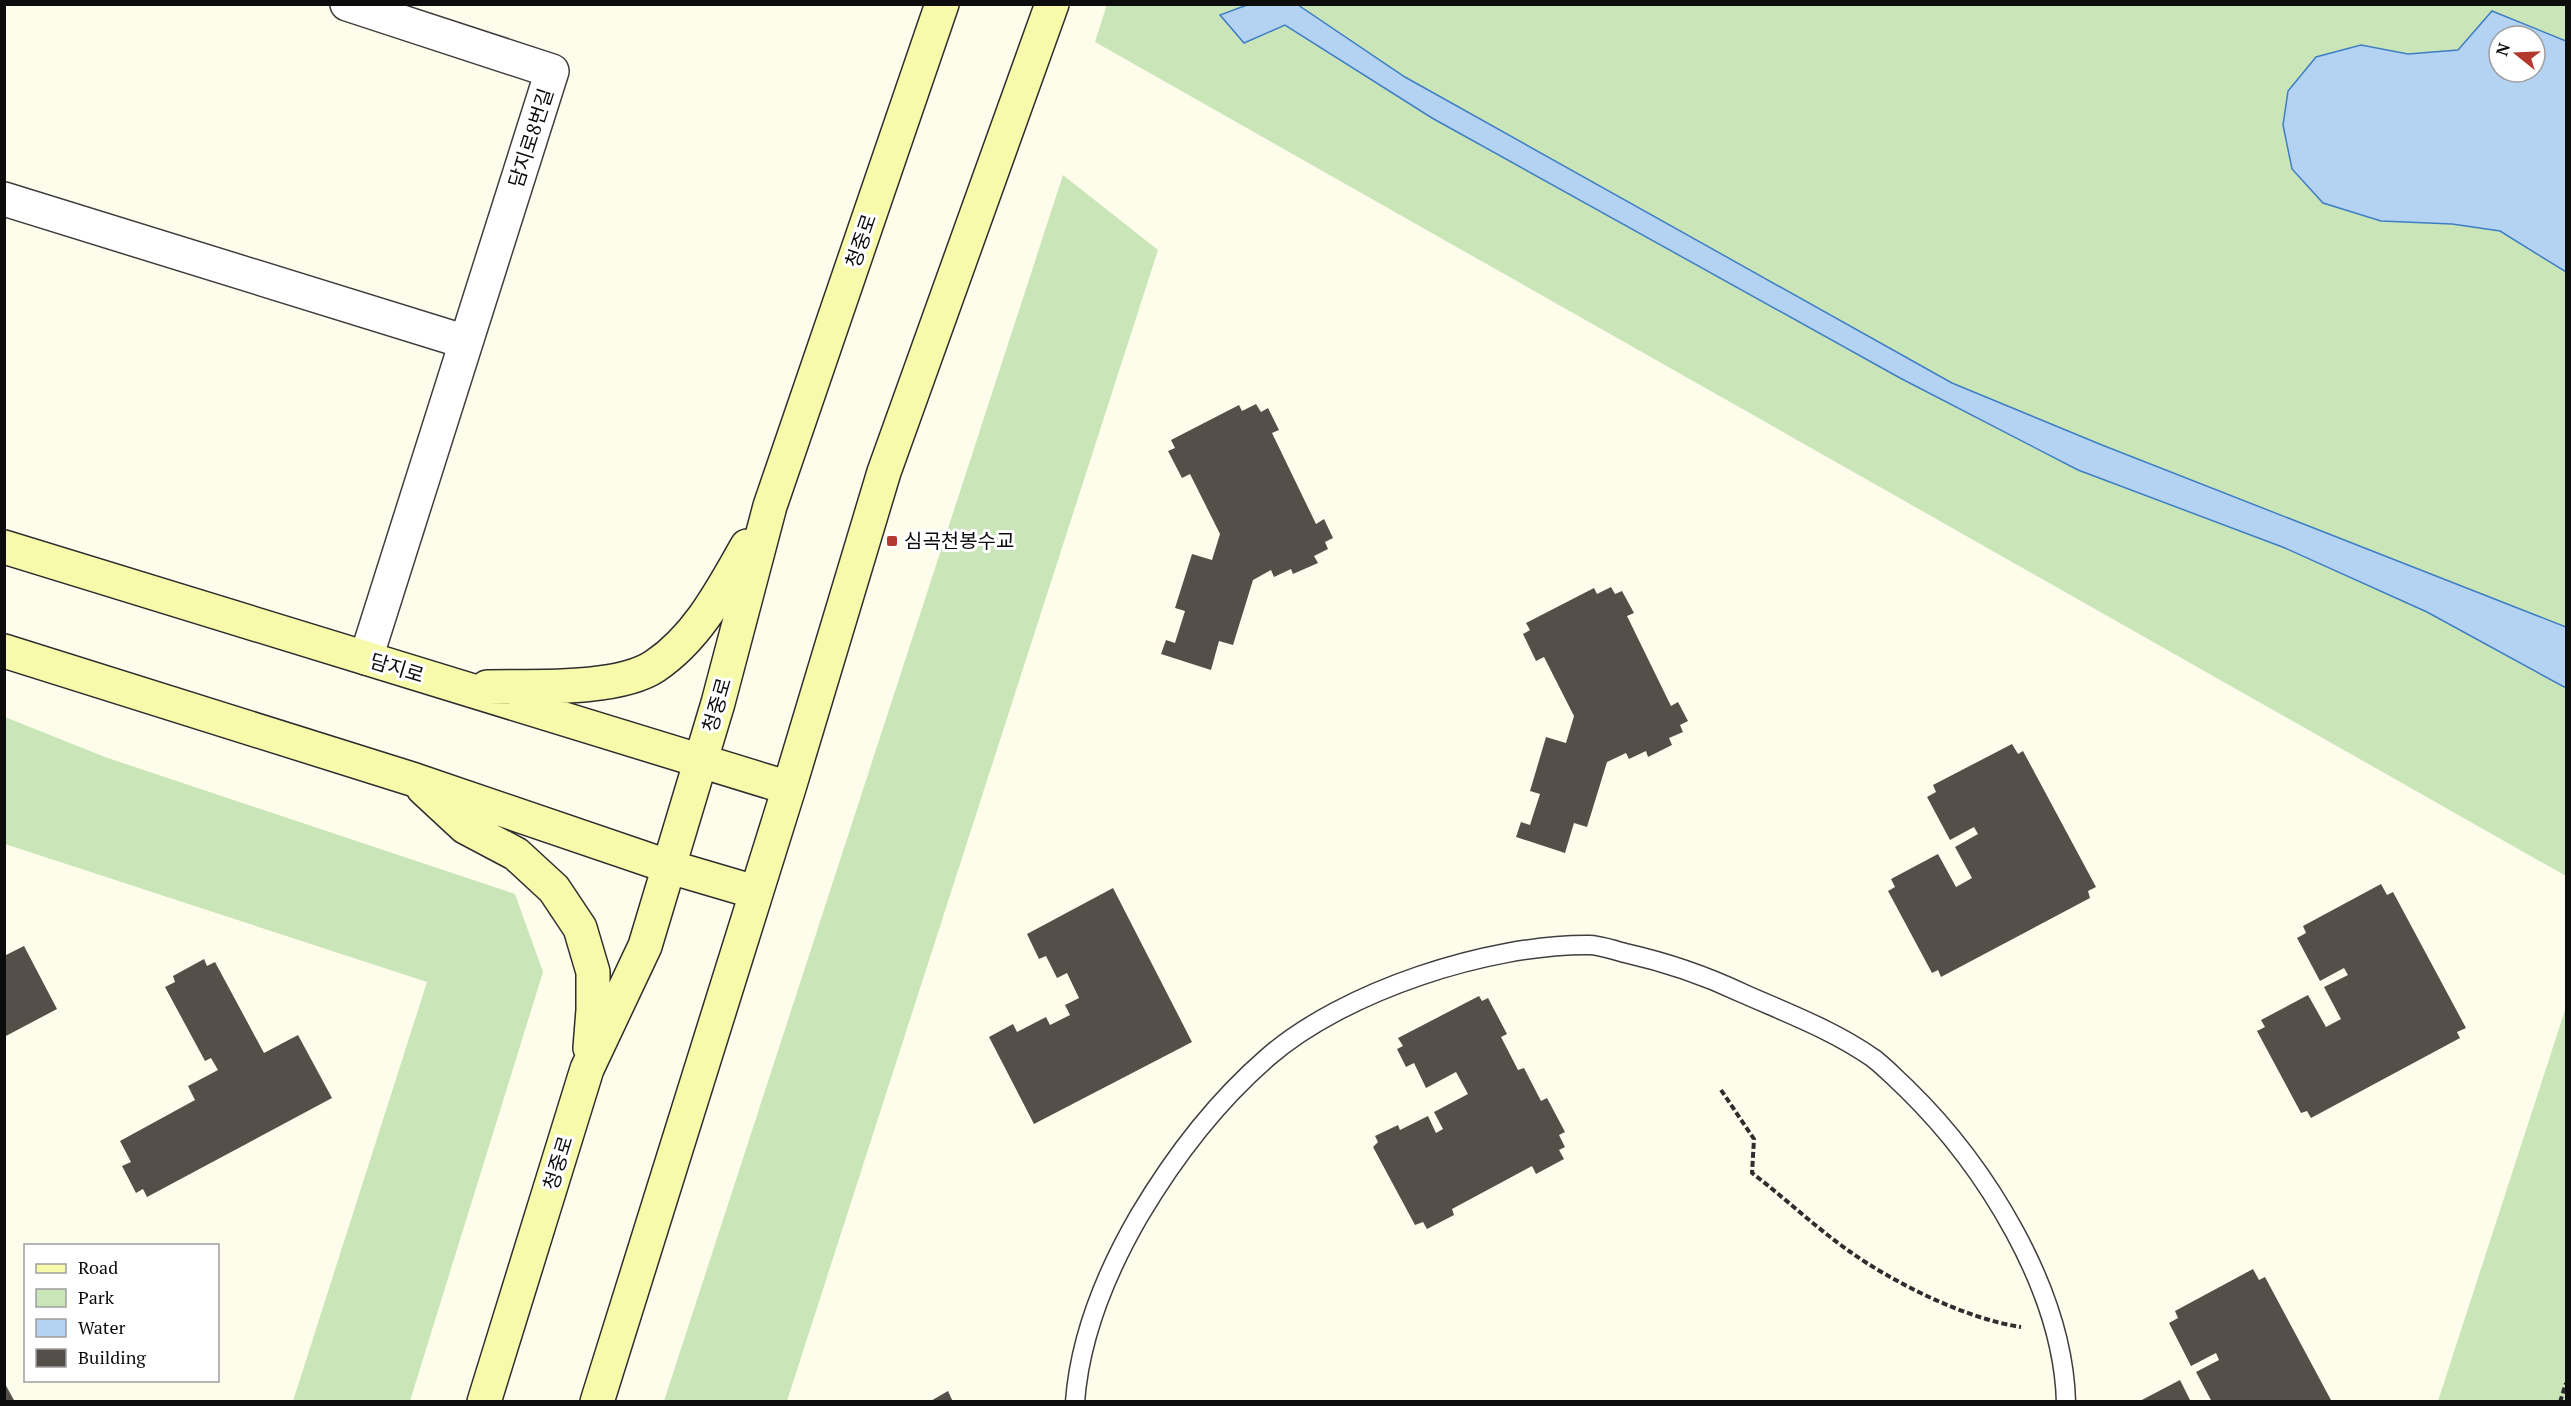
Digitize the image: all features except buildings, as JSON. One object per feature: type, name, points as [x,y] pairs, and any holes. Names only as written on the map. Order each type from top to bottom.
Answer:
[{"type":"main road","name":"청중로","points":[[484,1401],[587,1069],[645,946],[718,703],[770,506],[942,4]]},
{"type":"main road","points":[[597,1401],[789,788],[884,472],[1052,4]]},
{"type":"main road","points":[[458,687],[588,685],[622,679],[654,667],[687,639],[701,621],[721,593],[770,506]]},
{"type":"main road","name":"담지로","points":[[4,547],[789,788]]},
{"type":"main road","points":[[4,651],[415,780],[670,867],[755,892]]},
{"type":"main road","points":[[415,780],[465,827],[516,854],[554,889],[580,928],[593,972],[593,1010],[587,1069]]},
{"type":"street","name":"담지로8번길","points":[[347,4],[552,71],[366,658]]},
{"type":"street","points":[[4,199],[466,342]]},
{"type":"lane","points":[[1075,1401],[1080,1363],[1098,1298],[1128,1236],[1161,1180],[1201,1127],[1228,1096],[1270,1055],[1342,1008],[1443,967],[1519,951],[1591,945],[1648,958],[1710,978],[1838,1035],[1877,1061],[1924,1107],[1966,1155],[2022,1247],[2057,1333],[2066,1401]]},
{"type":"path","points":[[1721,1090],[1754,1139],[1752,1173],[1850,1252],[1928,1297],[2000,1324],[2057,1333]]},
{"type":"path","points":[[2560,1401],[2566,1383]]},
{"type":"green space","points":[[1107,4],[2566,5],[2566,876],[1095,42]]},
{"type":"green space","points":[[1063,175],[1158,250],[787,1401],[664,1401]]},
{"type":"green space","points":[[5,717],[105,757],[515,894],[543,972],[410,1401],[293,1401],[427,982],[5,844]]},
{"type":"green space","points":[[2566,1007],[2566,1401],[2438,1401]]},
{"type":"water","points":[[1247,5],[1298,5],[1405,77],[1952,383],[2102,445],[2566,627],[2566,688],[2427,612],[2285,548],[2078,470],[1900,378],[1432,118],[1285,25],[1244,43],[1220,15]]},
{"type":"water","points":[[2492,11],[2524,24],[2487,24],[2487,84],[2547,84],[2547,33],[2566,41],[2566,272],[2500,231],[2452,224],[2381,221],[2323,203],[2292,169],[2283,125],[2288,91],[2316,57],[2361,45],[2408,54],[2458,50]]},
{"type":"place","name":"심곡천봉수교","points":[[892,541]]}]
